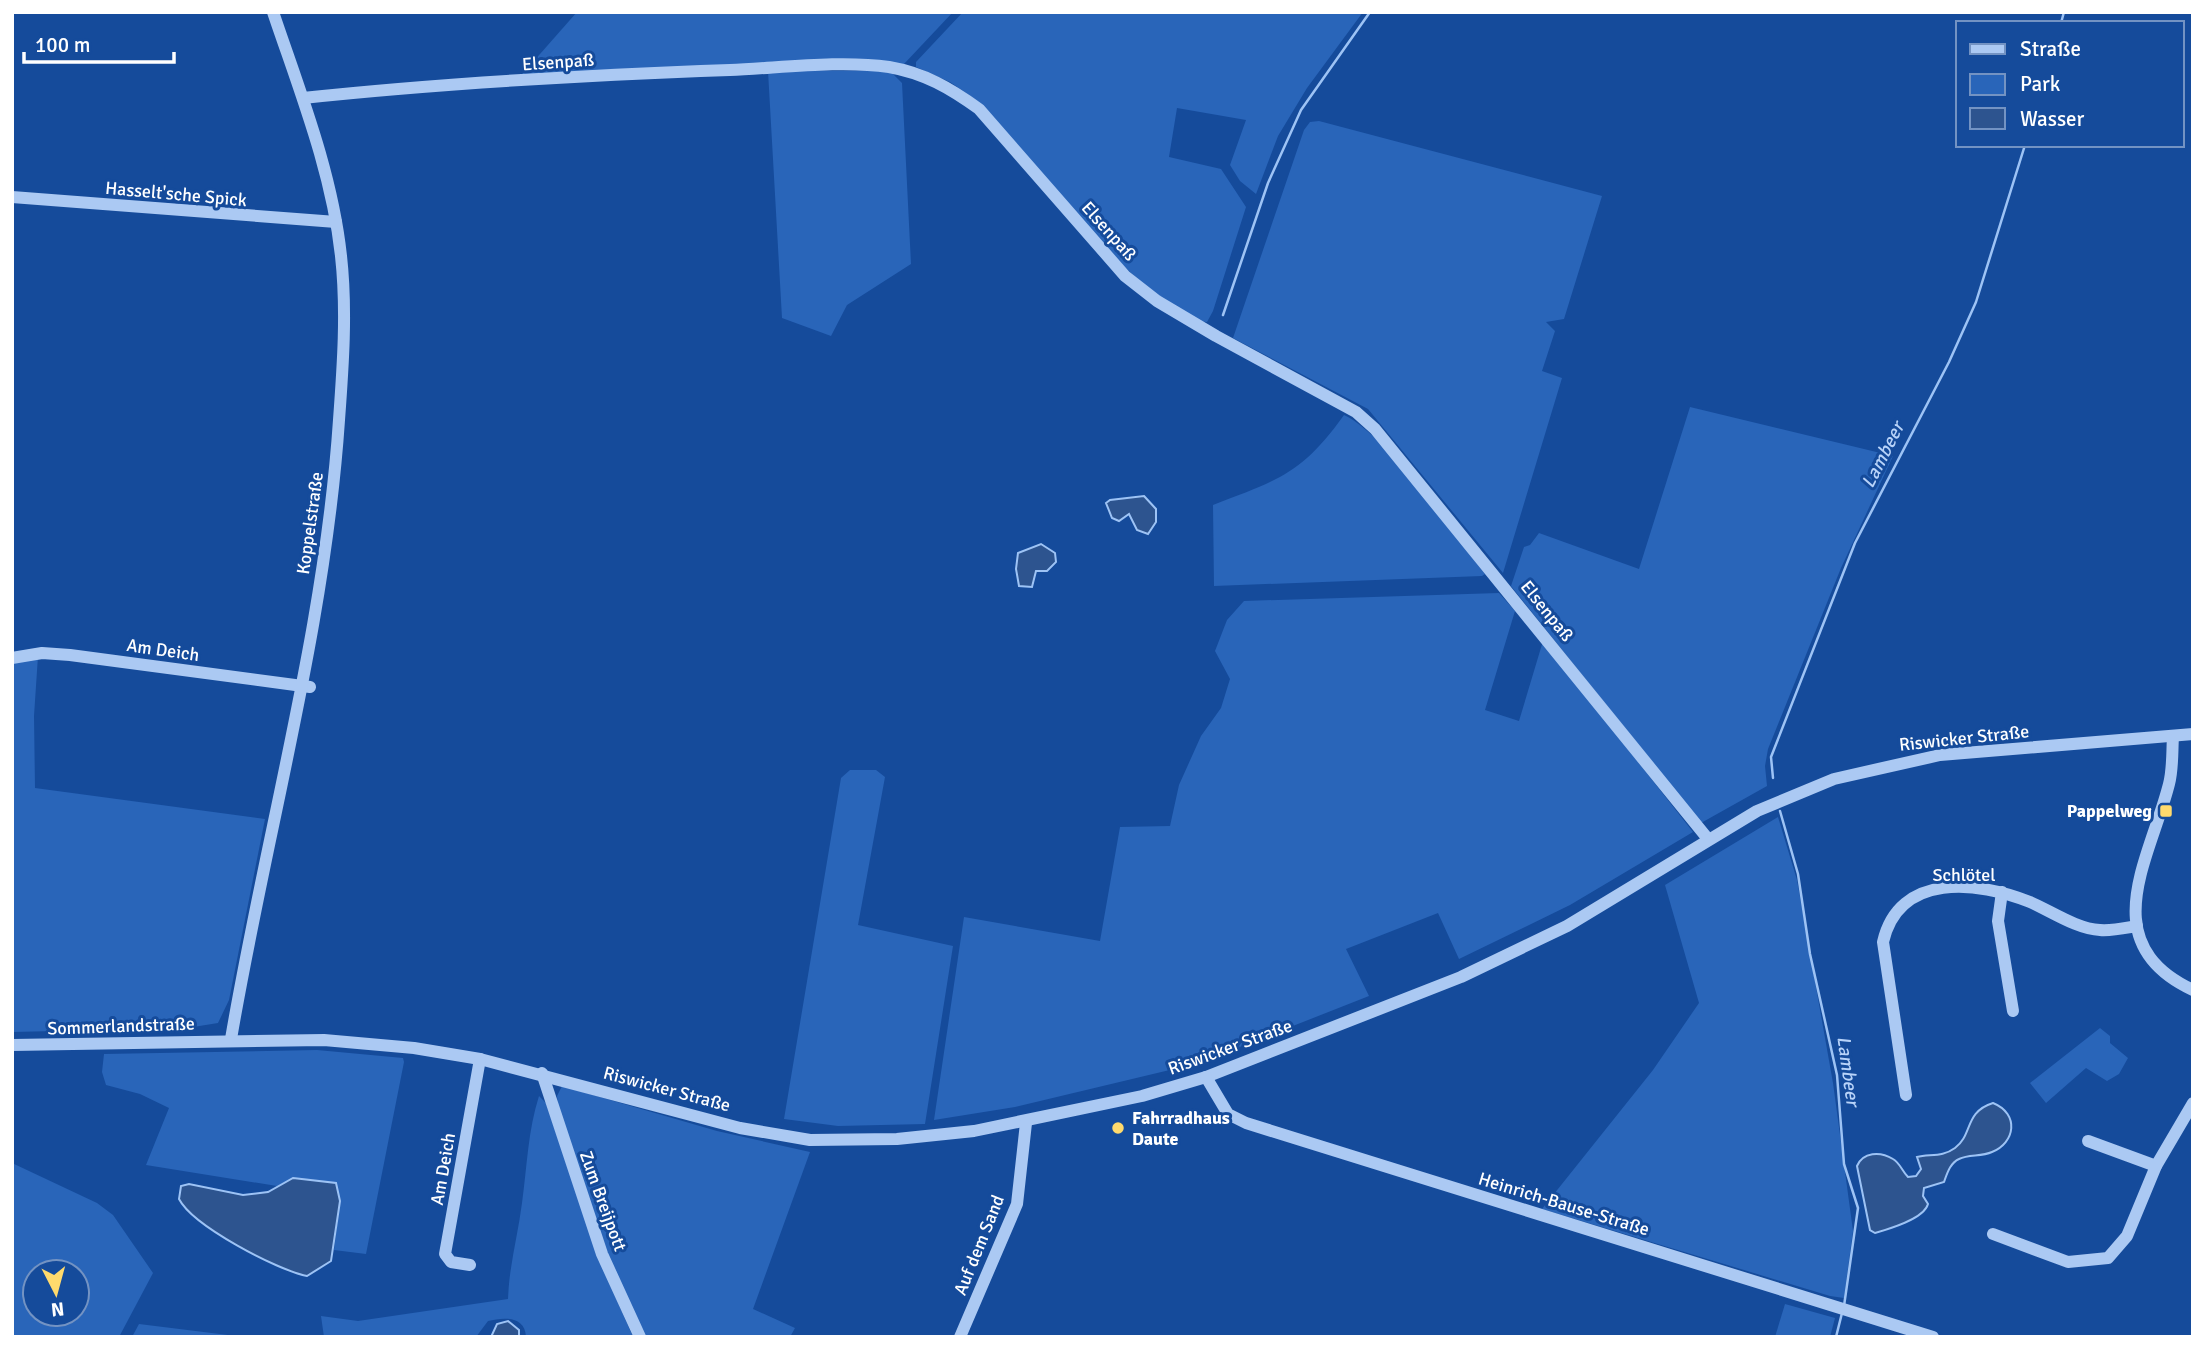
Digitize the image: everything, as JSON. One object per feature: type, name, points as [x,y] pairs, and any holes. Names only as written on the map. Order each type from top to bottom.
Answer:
[{"type":"street","name":"Koppelstraße","points":[[231,1040],[305,687],[331,520],[344,319],[342,257],[336,222],[319,150],[273,12]]},
{"type":"street","name":"Elsenpaß","points":[[303,98],[627,74],[846,66],[886,66],[951,88],[979,108],[1098,248],[1146,293],[1216,336],[1356,412],[1375,429],[1708,839]]},
{"type":"street","name":"Hasselt'sche Spick","points":[[12,197],[336,222]]},
{"type":"street","name":"Am Deich","points":[[12,658],[42,653],[70,655],[305,687]]},
{"type":"street","name":"Riswicker Straße","points":[[231,1040],[324,1040],[414,1048],[480,1059],[542,1073],[740,1128],[810,1140],[897,1139],[1026,1123],[1206,1077],[1461,977],[1567,926],[1757,811],[1821,784],[1888,764],[1940,755],[2193,734]]},
{"type":"street","points":[[2173,736],[2170,780],[2136,883],[2134,905],[2137,926],[2156,965],[2178,983],[2193,990]]},
{"type":"street","name":"Schlötel","points":[[1906,1096],[1884,965],[1883,942],[1886,926],[1896,910],[1910,897],[1932,890],[2002,892],[2098,931],[2137,926]]},
{"type":"street","points":[[2002,892],[1998,921],[2013,1011]]},
{"type":"street","name":"Sommerlandstraße","points":[[12,1045],[231,1040]]},
{"type":"street","name":"Am Deich","points":[[470,1265],[451,1262],[446,1259],[445,1254],[480,1059]]},
{"type":"street","name":"Zum Breijpott","points":[[542,1073],[602,1254],[640,1337]]},
{"type":"street","name":"Heinrich-Bause-Straße","points":[[1206,1077],[1228,1114],[1245,1123],[1933,1337]]},
{"type":"street","points":[[1993,1234],[2068,1262],[2108,1258],[2127,1236],[2156,1166],[2193,1103]]},
{"type":"street","name":"Auf dem Sand","points":[[960,1337],[1017,1203],[1026,1123]]},
{"type":"street","points":[[2088,1141],[2156,1166]]},
{"type":"green space","points":[[577,12],[953,12],[904,64],[518,79]]},
{"type":"green space","points":[[963,12],[1363,12],[1307,88],[1278,136],[1256,194],[1240,181],[1230,165],[1246,120],[1177,108],[1169,157],[1221,169],[1246,207],[1213,311],[1207,322],[1181,313],[1152,292],[1119,261],[972,97],[950,82],[916,67],[916,62]]},
{"type":"green space","points":[[768,71],[890,71],[902,83],[911,264],[847,305],[831,336],[782,318]]},
{"type":"green space","points":[[1319,121],[1602,196],[1564,319],[1546,322],[1555,331],[1542,371],[1562,378],[1503,573],[1368,409],[1233,338],[1304,130],[1310,122]]},
{"type":"green space","points":[[1690,407],[1893,456],[1841,568],[1768,749],[1765,766],[1767,786],[1701,823],[1511,586],[1524,547],[1530,545],[1539,533],[1639,569]]},
{"type":"green space","points":[[1344,415],[1361,426],[1399,463],[1485,574],[1214,586],[1213,505],[1287,473],[1315,450]]},
{"type":"green space","points":[[1499,593],[1515,611],[1485,710],[1519,721],[1543,641],[1693,832],[1570,905],[1459,959],[1438,913],[1346,949],[1369,996],[1199,1063],[1015,1107],[934,1120],[964,917],[1100,941],[1120,827],[1170,826],[1179,785],[1201,736],[1221,708],[1230,679],[1215,651],[1227,620],[1244,601]]},
{"type":"green space","points":[[38,656],[34,716],[35,788],[265,819],[229,1000],[218,1023],[187,1028],[12,1032],[12,662]]},
{"type":"green space","points":[[850,770],[876,770],[885,777],[858,925],[953,946],[925,1124],[838,1126],[784,1119],[841,778]]},
{"type":"green space","points":[[1778,817],[1797,880],[1833,1083],[1853,1231],[1844,1298],[1542,1209],[1653,1070],[1699,1003],[1665,885]]},
{"type":"green space","points":[[2100,1028],[2110,1036],[2110,1043],[2128,1058],[2119,1074],[2107,1081],[2086,1068],[2046,1103],[2030,1083]]},
{"type":"green space","points":[[317,1050],[403,1058],[404,1062],[366,1254],[334,1250],[340,1201],[331,1182],[294,1178],[277,1186],[146,1165],[169,1108],[140,1094],[106,1085],[102,1072],[104,1054]]},
{"type":"green space","points":[[562,1086],[717,1131],[810,1152],[753,1309],[795,1328],[790,1337],[644,1337],[606,1255],[558,1105],[557,1096]]},
{"type":"green space","points":[[539,1096],[546,1103],[599,1259],[633,1337],[526,1337],[525,1330],[518,1322],[501,1319],[488,1321],[476,1337],[324,1337],[321,1316],[358,1321],[508,1299],[530,1135]]},
{"type":"green space","points":[[12,1163],[97,1203],[113,1215],[153,1273],[119,1337],[12,1337]]},
{"type":"green space","points":[[1785,1304],[1835,1318],[1830,1337],[1775,1337]]},
{"type":"green space","points":[[139,1324],[244,1337],[132,1337]]},
{"type":"water","points":[[1144,496],[1156,509],[1156,522],[1148,534],[1137,530],[1129,514],[1119,521],[1112,518],[1106,503],[1110,500]]},
{"type":"water","points":[[1041,544],[1055,553],[1056,562],[1047,571],[1036,571],[1032,587],[1019,586],[1016,569],[1018,553]]},
{"type":"water","points":[[1993,1103],[2002,1108],[2011,1121],[2010,1135],[2006,1142],[1992,1152],[1963,1157],[1953,1163],[1944,1182],[1924,1188],[1923,1196],[1928,1204],[1920,1214],[1889,1229],[1875,1233],[1870,1230],[1857,1166],[1860,1161],[1872,1154],[1888,1156],[1908,1177],[1916,1176],[1921,1169],[1917,1157],[1941,1154],[1955,1148],[1961,1143],[1977,1112]]},
{"type":"water","points":[[293,1178],[336,1183],[340,1201],[331,1261],[307,1276],[276,1265],[218,1234],[187,1210],[179,1199],[181,1186],[189,1184],[243,1195],[268,1192]]},
{"type":"water","points":[[508,1321],[519,1330],[519,1337],[491,1337],[497,1324]]},
{"type":"waterway","points":[[1223,315],[1268,183],[1301,110],[1370,12]]},
{"type":"waterway","name":"Lambeer","points":[[2062,21],[2064,12]]},
{"type":"waterway","name":"Lambeer","points":[[1773,778],[1771,757],[1855,543],[1949,362],[1976,302],[2024,147]]},
{"type":"waterway","name":"Lambeer","points":[[1780,811],[1798,874],[1810,954],[1837,1075],[1844,1164],[1858,1208],[1844,1306]]},
{"type":"waterway","name":"Lambeer","points":[[1836,1337],[1842,1313]]},
{"type":"place","name":"Pappelweg","points":[[2166,811]]},
{"type":"place","name":"Fahrradhaus Daute","points":[[1118,1128]]}]
